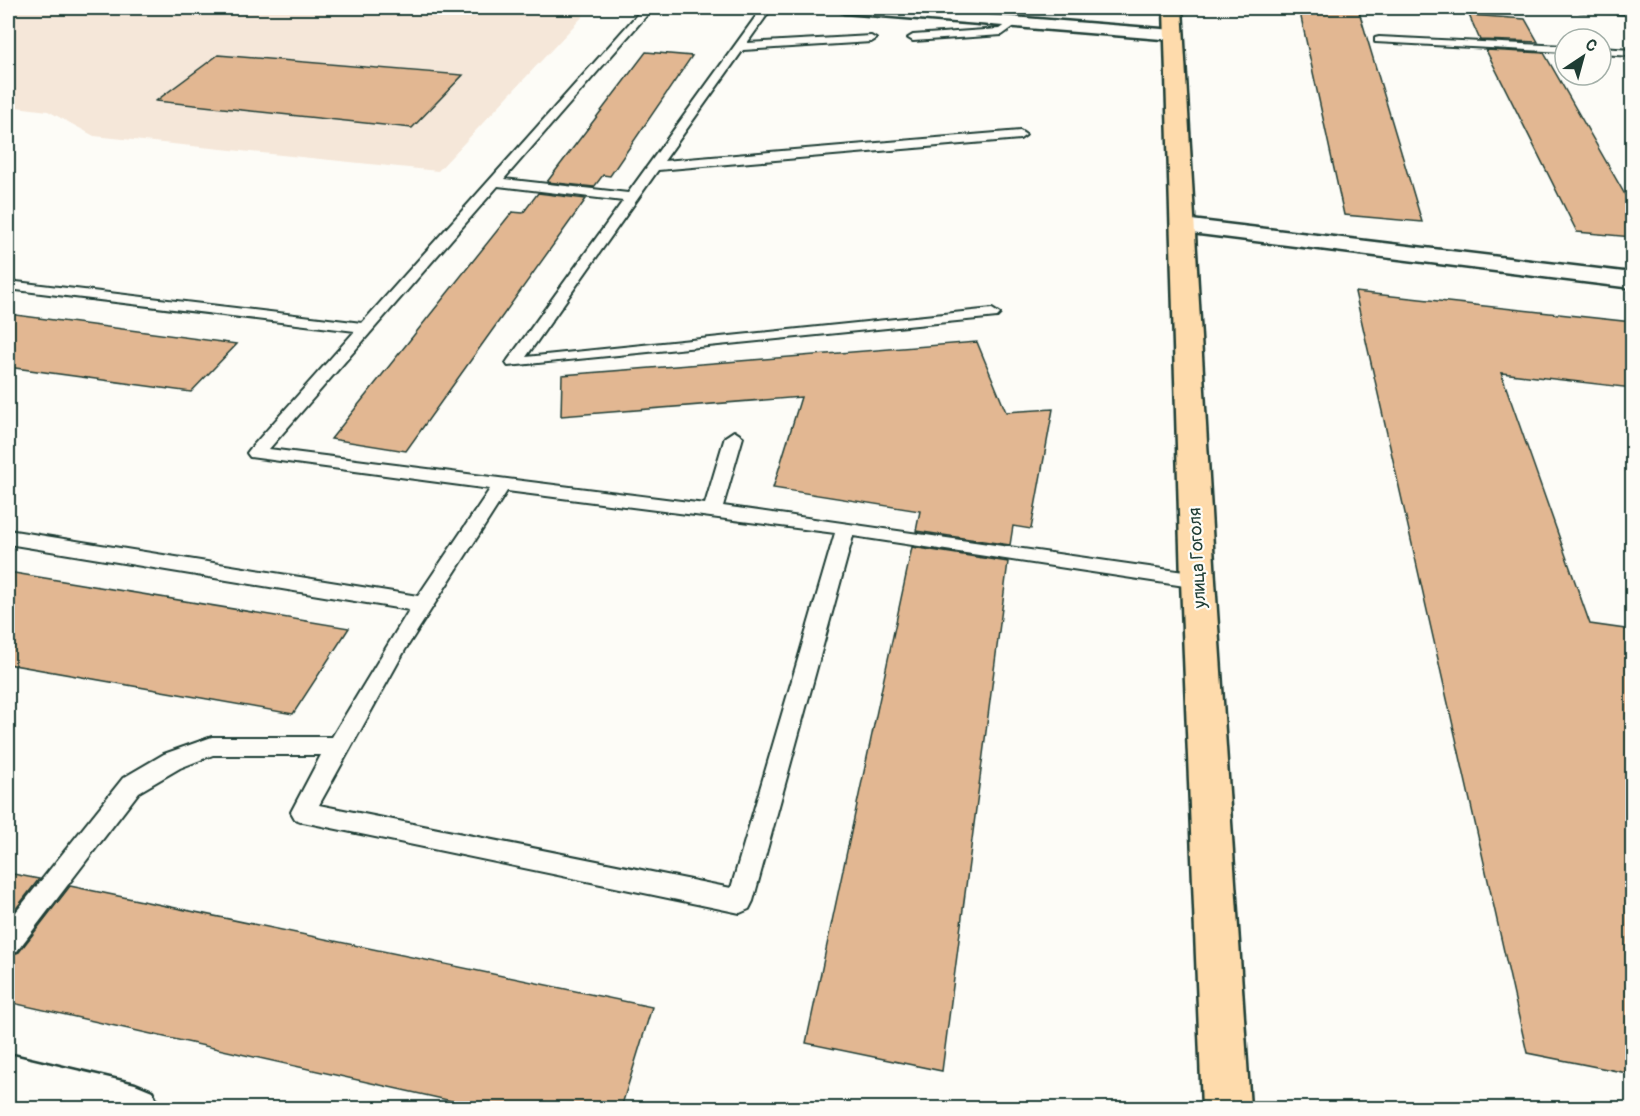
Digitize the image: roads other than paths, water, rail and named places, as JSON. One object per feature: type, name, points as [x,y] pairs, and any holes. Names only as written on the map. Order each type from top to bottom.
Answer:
[{"type":"highway","name":"улица Гоголя","points":[[1173,8],[1198,581],[1226,1108]]},
{"type":"street","points":[[844,8],[1016,20],[1174,35]]},
{"type":"street","points":[[1183,226],[1632,280]]},
{"type":"street","points":[[8,1078],[135,1108]]},
{"type":"lane","points":[[648,8],[256,453],[846,528],[1198,581]]},
{"type":"lane","points":[[767,8],[514,363],[993,314]]},
{"type":"lane","points":[[1580,8],[1632,11]]},
{"type":"lane","points":[[913,38],[1002,32],[1016,20]]},
{"type":"lane","points":[[738,47],[871,39]]},
{"type":"lane","points":[[1379,40],[1553,48]]},
{"type":"lane","points":[[1613,52],[1632,53]]},
{"type":"lane","points":[[655,166],[1020,135]]},
{"type":"lane","points":[[494,182],[632,198]]},
{"type":"lane","points":[[8,285],[368,328]]},
{"type":"lane","points":[[712,510],[734,437]]},
{"type":"lane","points":[[503,483],[421,604],[336,746],[303,812],[740,901],[846,528]]},
{"type":"lane","points":[[8,537],[421,604]]},
{"type":"lane","points":[[8,942],[131,785],[172,761],[212,746],[336,746]]}]
